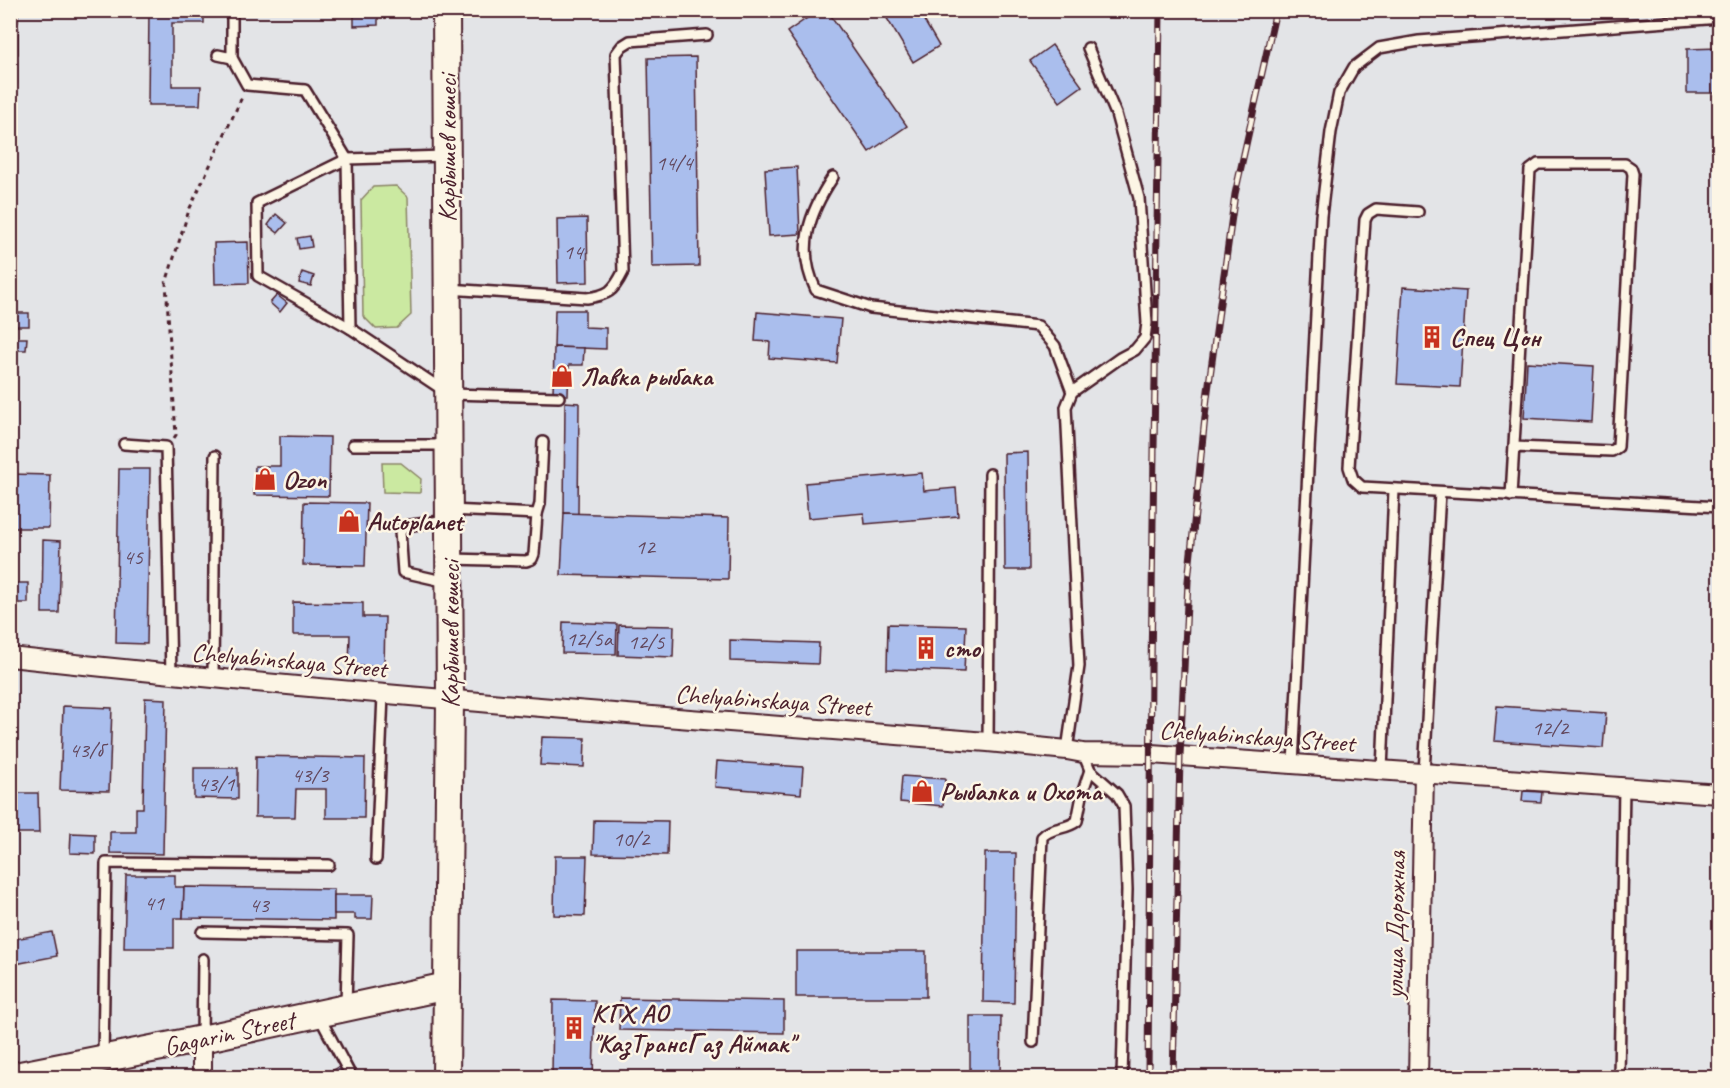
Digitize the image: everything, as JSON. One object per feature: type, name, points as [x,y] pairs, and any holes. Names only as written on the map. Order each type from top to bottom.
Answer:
[{"type":"main road","name":"Карбышев көшесі","points":[[446,10],[450,701],[446,1077]]},
{"type":"main road","name":"Gagarin Street","points":[[10,1077],[40,1074],[447,986]]},
{"type":"street","name":"Chelyabinskaya Street","points":[[10,657],[171,675],[450,701],[988,742],[1080,758],[1151,754],[1719,794]]},
{"type":"street","name":"улица Дорожная","points":[[1418,1077],[1424,773]]},
{"type":"street","points":[[202,1039],[202,1077]]},
{"type":"lane","points":[[232,10],[232,58],[247,85],[305,90],[347,159],[350,328]]},
{"type":"lane","points":[[1293,764],[1321,216],[1331,132],[1339,93],[1354,67],[1379,48],[1419,41],[1719,18]]},
{"type":"lane","points":[[448,289],[587,298],[604,296],[615,287],[623,272],[616,54],[630,41],[707,35]]},
{"type":"lane","points":[[1033,1042],[1042,837],[1048,831],[1069,827],[1077,821],[1083,791],[1066,407],[1072,392],[1135,350],[1144,338],[1147,323],[1139,198],[1116,114],[1088,48]]},
{"type":"lane","points":[[218,55],[232,58]]},
{"type":"lane","points":[[447,156],[347,159],[256,203],[258,276],[350,328],[449,394],[559,397]]},
{"type":"lane","points":[[1511,496],[1530,170],[1538,164],[1625,164],[1631,168],[1633,174],[1618,447],[1612,451],[1514,447]]},
{"type":"lane","points":[[833,177],[814,211],[806,240],[808,274],[816,290],[872,308],[1038,326],[1055,346],[1072,392]]},
{"type":"lane","points":[[1418,212],[1376,209],[1368,214],[1365,220],[1349,467],[1353,479],[1362,487],[1394,490],[1719,507]]},
{"type":"lane","points":[[537,514],[449,515],[405,526],[400,531],[403,572],[449,570],[532,559],[540,504],[543,442]]},
{"type":"lane","points":[[124,444],[166,447],[171,675]]},
{"type":"lane","points":[[353,445],[449,444]]},
{"type":"lane","points":[[213,679],[215,456]]},
{"type":"lane","points":[[988,742],[990,474]]},
{"type":"lane","points":[[1382,771],[1394,490]]},
{"type":"lane","points":[[1424,773],[1440,492]]},
{"type":"lane","points":[[376,859],[383,695]]},
{"type":"lane","points":[[1080,758],[1117,794],[1124,806],[1128,890],[1122,1077]]},
{"type":"lane","points":[[1618,1077],[1624,787]]},
{"type":"lane","points":[[103,1059],[106,863],[328,866]]},
{"type":"lane","points":[[202,932],[348,935],[346,1008]]},
{"type":"lane","points":[[202,1039],[203,959]]},
{"type":"lane","points":[[318,1014],[352,1077]]},
{"type":"path","points":[[166,447],[176,435],[166,283],[189,210],[247,85]]},
{"type":"green space","points":[[396,186],[408,197],[411,315],[397,328],[376,329],[363,316],[361,200],[373,187]]},
{"type":"green space","points":[[382,463],[401,463],[421,479],[420,493],[383,492]]},
{"type":"building","points":[[10,10],[18,10],[18,22],[10,22]]},
{"type":"building","points":[[149,10],[204,10],[204,23],[172,23],[172,86],[201,86],[200,105],[148,105]]},
{"type":"building","points":[[354,10],[378,10],[378,25],[354,26]]},
{"type":"building","points":[[819,10],[827,10],[907,126],[869,152],[787,32]]},
{"type":"building","points":[[882,10],[918,10],[939,46],[913,62]]},
{"type":"building","points":[[10,28],[18,28],[18,54],[10,54]]},
{"type":"building","points":[[1052,45],[1082,86],[1060,102],[1030,61]]},
{"type":"building","points":[[1720,48],[1720,93],[1687,93],[1687,49]]},
{"type":"building","points":[[696,57],[699,266],[652,267],[648,58]]},
{"type":"building","points":[[10,61],[17,61],[17,84],[10,84]]},
{"type":"building","points":[[10,93],[12,93],[12,122],[10,122]]},
{"type":"building","points":[[797,167],[800,234],[769,236],[765,169]]},
{"type":"building","points":[[276,214],[287,223],[278,233],[268,225]]},
{"type":"building","points":[[587,218],[588,282],[558,283],[557,219]]},
{"type":"building","points":[[310,236],[312,247],[299,249],[297,238]]},
{"type":"building","points":[[248,242],[249,283],[215,284],[214,243]]},
{"type":"building","points":[[302,272],[314,276],[311,286],[299,283]]},
{"type":"building","name":"Спец Цон","points":[[1403,287],[1466,291],[1460,387],[1397,384]]},
{"type":"building","points":[[277,295],[287,303],[280,312],[270,303]]},
{"type":"building","points":[[555,310],[585,310],[585,327],[606,328],[606,349],[554,347]]},
{"type":"building","points":[[757,312],[841,319],[837,363],[769,358],[770,342],[755,341]]},
{"type":"building","points":[[12,313],[29,313],[29,326],[12,326]]},
{"type":"building","points":[[10,338],[27,338],[26,350],[10,350]]},
{"type":"building","points":[[554,347],[584,348],[583,365],[569,365],[568,395],[553,395]]},
{"type":"building","points":[[1527,362],[1594,366],[1591,422],[1524,418]]},
{"type":"building","points":[[565,402],[579,403],[578,514],[564,513]]},
{"type":"building","points":[[280,436],[330,437],[329,496],[254,495],[255,466],[280,466]]},
{"type":"building","points":[[1028,452],[1029,570],[1005,570],[1004,453]]},
{"type":"building","points":[[119,469],[150,469],[147,644],[116,643]]},
{"type":"building","points":[[922,473],[924,491],[956,488],[958,516],[865,524],[864,513],[808,518],[805,483]]},
{"type":"building","points":[[10,474],[50,475],[49,528],[10,528]]},
{"type":"building","points":[[304,502],[367,503],[365,566],[303,565]]},
{"type":"building","points":[[564,513],[729,518],[728,579],[561,575]]},
{"type":"building","points":[[43,540],[61,541],[59,613],[42,613]]},
{"type":"building","points":[[10,583],[28,583],[28,603],[10,603]]},
{"type":"building","points":[[293,602],[363,603],[363,617],[385,617],[384,667],[349,666],[350,635],[293,635]]},
{"type":"building","points":[[563,622],[617,624],[616,654],[562,653]]},
{"type":"building","name":"сто","points":[[888,624],[966,626],[964,672],[887,669]]},
{"type":"building","points":[[619,625],[674,626],[673,657],[618,655]]},
{"type":"building","points":[[730,640],[819,643],[818,664],[730,661]]},
{"type":"building","points":[[10,693],[14,693],[14,729],[10,729]]},
{"type":"building","points":[[145,698],[166,699],[163,854],[110,853],[110,832],[136,832],[136,808],[143,808]]},
{"type":"building","points":[[63,706],[112,708],[109,791],[60,790]]},
{"type":"building","points":[[1497,706],[1606,713],[1603,748],[1494,741]]},
{"type":"building","points":[[542,737],[585,738],[584,767],[540,765]]},
{"type":"building","points":[[256,756],[365,758],[364,818],[326,818],[326,789],[296,789],[295,817],[255,817]]},
{"type":"building","points":[[717,761],[803,767],[801,794],[715,787]]},
{"type":"building","points":[[194,768],[238,768],[238,799],[194,798]]},
{"type":"building","name":"Рыбалка и Охота","points":[[902,776],[945,779],[943,806],[900,802]]},
{"type":"building","points":[[1523,791],[1542,792],[1541,802],[1522,801]]},
{"type":"building","points":[[10,793],[38,793],[39,833],[10,833]]},
{"type":"building","points":[[594,820],[668,821],[667,855],[593,854]]},
{"type":"building","points":[[71,833],[95,834],[95,854],[70,853]]},
{"type":"building","points":[[985,853],[1016,853],[1014,1003],[983,1002]]},
{"type":"building","points":[[555,856],[587,856],[585,916],[554,915]]},
{"type":"building","points":[[126,875],[175,875],[175,887],[184,887],[183,918],[174,918],[174,948],[124,948]]},
{"type":"building","points":[[184,887],[334,889],[334,920],[183,918]]},
{"type":"building","points":[[334,895],[373,895],[372,919],[355,919],[355,914],[334,914]]},
{"type":"building","points":[[52,932],[57,956],[10,965],[10,940]]},
{"type":"building","points":[[796,951],[926,951],[926,997],[796,997]]},
{"type":"building","points":[[620,998],[784,1001],[784,1033],[619,1030]]},
{"type":"building","name":"КГХ АО \"КазТрансГаз Аймак\"","points":[[553,1000],[595,1001],[593,1078],[552,1078]]},
{"type":"building","points":[[970,1016],[1001,1016],[1000,1078],[970,1078]]},
{"type":"building","points":[[350,1061],[359,1078],[319,1078]]},
{"type":"building","points":[[271,1072],[301,1073],[307,1078],[271,1078]]},
{"type":"railway","points":[[1148,1078],[1160,10]]},
{"type":"railway","points":[[1173,1078],[1180,757],[1188,581],[1207,398],[1235,194],[1276,10]]},
{"type":"place","name":"Спец Цон","points":[[1432,337]]},
{"type":"place","name":"Лавка рыбака","points":[[562,376]]},
{"type":"place","name":"Ozon","points":[[265,479]]},
{"type":"place","name":"Autoplanet","points":[[349,521]]},
{"type":"place","name":"сто","points":[[926,648]]},
{"type":"place","name":"Рыбалка и Охота","points":[[922,791]]},
{"type":"place","name":"КГХ АО \"КазТрансГаз Аймак\"","points":[[574,1028]]}]
